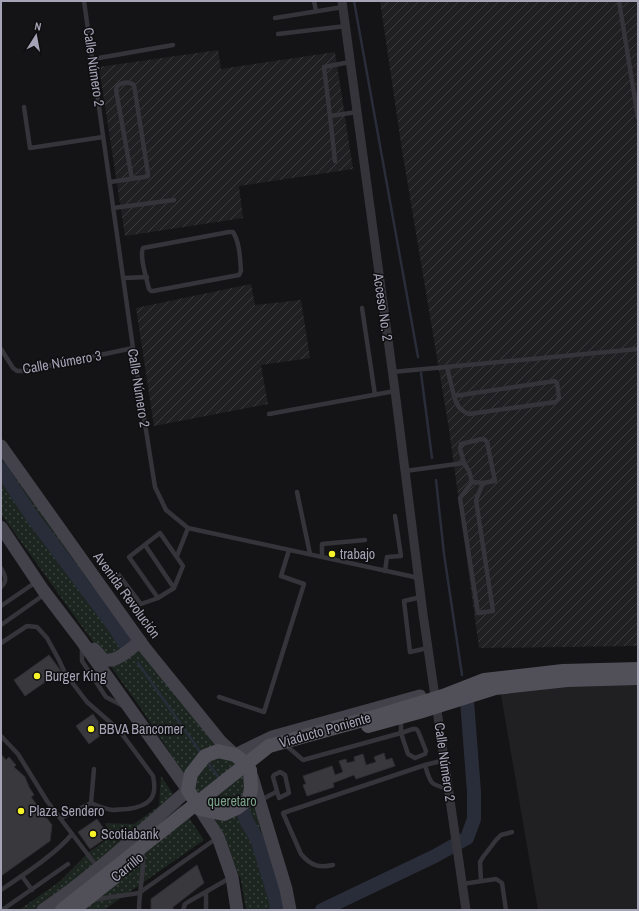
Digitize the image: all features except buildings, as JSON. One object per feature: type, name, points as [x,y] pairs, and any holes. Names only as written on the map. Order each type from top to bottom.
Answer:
[{"type":"main road","name":"Avenida Revolución","points":[[1,446],[138,643],[221,742],[236,755]]},
{"type":"main road","points":[[1,527],[46,594],[81,640],[188,790],[218,837],[232,877],[238,910]]},
{"type":"main road","points":[[67,622],[78,626],[102,658],[108,660],[119,657],[138,643]]},
{"type":"main road","points":[[250,770],[264,757],[275,751],[402,717],[438,696],[477,679],[534,669],[638,664]]},
{"type":"main road","name":"Viaducto Poniente","points":[[62,910],[269,746],[443,696],[484,680],[563,671],[638,669]]},
{"type":"main road","points":[[236,755],[272,737],[438,696],[567,680],[638,678]]},
{"type":"main road","points":[[43,910],[68,894],[188,790],[191,774],[205,756],[220,751],[236,755],[245,762],[250,770],[286,889],[290,910]]},
{"type":"main road","points":[[200,809],[224,814],[237,808],[249,799],[251,788],[250,770]]},
{"type":"main road","name":"Carrillo","points":[[73,910],[200,809]]},
{"type":"street","name":"Acceso No. 2","points":[[343,4],[395,391],[423,614]]},
{"type":"street","name":"Calle Número 2","points":[[423,614],[438,696],[445,760],[466,910]]},
{"type":"lane","name":"Calle Número 2","points":[[84,1],[133,348],[155,487],[166,510],[188,528],[419,578]]},
{"type":"lane","points":[[314,1],[316,11]]},
{"type":"lane","points":[[619,1],[638,118]]},
{"type":"lane","points":[[275,18],[316,11],[343,4]]},
{"type":"lane","points":[[278,34],[346,26]]},
{"type":"lane","points":[[93,59],[173,45]]},
{"type":"lane","points":[[335,161],[324,67],[350,62]]},
{"type":"lane","points":[[110,182],[132,179],[146,177],[148,176],[134,85],[128,82],[120,84],[117,86],[116,90],[132,179]]},
{"type":"lane","points":[[24,107],[30,148],[103,136]]},
{"type":"lane","points":[[330,116],[357,112]]},
{"type":"lane","points":[[113,208],[174,200]]},
{"type":"lane","points":[[229,232],[232,232],[234,235],[240,259],[241,271],[239,275],[154,291],[149,289],[147,277],[142,256],[143,248],[229,232]]},
{"type":"lane","points":[[124,278],[147,277]]},
{"type":"lane","points":[[362,308],[375,395]]},
{"type":"lane","name":"Calle Número 3","points":[[1,350],[13,368],[17,371],[24,371],[133,348]]},
{"type":"lane","points":[[392,372],[638,349]]},
{"type":"lane","points":[[447,367],[454,396],[460,409],[469,414],[556,402],[559,398],[557,383],[555,381],[454,396]]},
{"type":"lane","points":[[269,414],[395,391]]},
{"type":"lane","points":[[485,440],[487,442],[494,481],[482,483],[472,482],[469,471],[464,463],[460,448],[461,444],[485,440]]},
{"type":"lane","points":[[405,471],[464,463]]},
{"type":"lane","points":[[472,482],[460,498],[478,613],[493,611],[476,500],[482,483]]},
{"type":"lane","points":[[297,492],[310,554]]},
{"type":"lane","points":[[385,571],[387,557],[401,556],[395,516]]},
{"type":"lane","points":[[177,556],[188,528]]},
{"type":"lane","points":[[119,575],[141,604],[158,598],[174,588],[183,566],[160,533],[129,557],[158,598]]},
{"type":"lane","points":[[322,557],[322,544],[365,540]]},
{"type":"lane","points":[[146,544],[174,588]]},
{"type":"lane","points":[[219,697],[264,712],[304,584],[281,576],[288,550]]},
{"type":"lane","points":[[1,568],[5,576],[5,581],[1,587]]},
{"type":"lane","points":[[1,606],[37,581]]},
{"type":"lane","points":[[1,626],[46,594]]},
{"type":"lane","points":[[421,597],[404,601],[410,652],[428,648]]},
{"type":"lane","points":[[1,643],[27,626],[37,627],[47,638],[64,671],[74,685],[88,702],[120,730],[153,776],[155,782],[153,797],[149,802],[138,807],[112,810],[92,803],[61,818]]},
{"type":"lane","points":[[288,747],[303,760],[401,733],[416,729],[425,748],[425,754],[415,758],[408,754],[401,733],[402,717]]},
{"type":"lane","points":[[1,736],[18,754],[47,801],[98,868],[110,881]]},
{"type":"lane","points":[[334,866],[317,866],[301,854],[283,813],[425,765],[445,760]]},
{"type":"lane","points":[[425,765],[430,781],[434,785],[449,789]]},
{"type":"lane","points":[[92,803],[94,769]]},
{"type":"lane","points":[[280,772],[283,773],[289,793],[279,798],[276,792],[273,779],[274,775],[280,772]]},
{"type":"lane","points":[[260,800],[276,792]]},
{"type":"lane","points":[[481,881],[480,862],[483,857],[501,835],[512,832]]},
{"type":"lane","points":[[1,890],[22,876],[66,842],[72,834]]},
{"type":"lane","points":[[85,901],[139,894],[218,837]]},
{"type":"lane","points":[[139,910],[143,854]]},
{"type":"lane","points":[[2,910],[68,864]]},
{"type":"lane","points":[[22,876],[32,890]]},
{"type":"lane","points":[[183,910],[185,904],[232,877]]},
{"type":"lane","points":[[462,884],[496,879],[502,883],[506,910]]},
{"type":"lane","points":[[206,892],[206,910]]},
{"type":"shaded area","points":[[380,1],[638,1],[638,646],[479,648],[449,429],[402,150]]},
{"type":"shaded area","points":[[218,50],[221,69],[335,52],[353,169],[239,186],[243,218],[125,236],[99,67]]},
{"type":"shaded area","points":[[251,284],[255,305],[301,300],[310,358],[261,365],[268,404],[154,426],[136,308]]},
{"type":"shaded area","points":[[638,678],[638,910],[538,910],[500,689]]},
{"type":"green space","name":"queretaro","points":[[1,442],[256,788],[291,910],[246,910],[241,880],[220,830],[142,710],[1,514]]},
{"type":"green space","points":[[161,776],[204,840],[104,910],[19,910],[59,882],[90,851],[112,836],[105,823],[134,824],[159,806]]},
{"type":"waterway","points":[[354,1],[418,357]]},
{"type":"waterway","points":[[421,373],[432,458]]},
{"type":"waterway","points":[[1,469],[31,515],[111,622],[126,645]]},
{"type":"waterway","points":[[436,480],[444,554],[462,675]]},
{"type":"waterway","points":[[138,663],[201,753]]},
{"type":"waterway","points":[[322,910],[435,856],[467,838],[474,819],[474,792],[467,701]]},
{"type":"waterway","points":[[207,762],[220,779]]},
{"type":"waterway","points":[[240,804],[247,822],[257,839],[276,901],[277,910]]},
{"type":"place","name":"trabajo","points":[[332,554]]},
{"type":"place","name":"Burger King","points":[[37,676]]},
{"type":"place","name":"BBVA Bancomer","points":[[91,729]]},
{"type":"place","name":"Plaza Sendero","points":[[21,811]]},
{"type":"place","name":"Scotiabank","points":[[93,834]]}]
